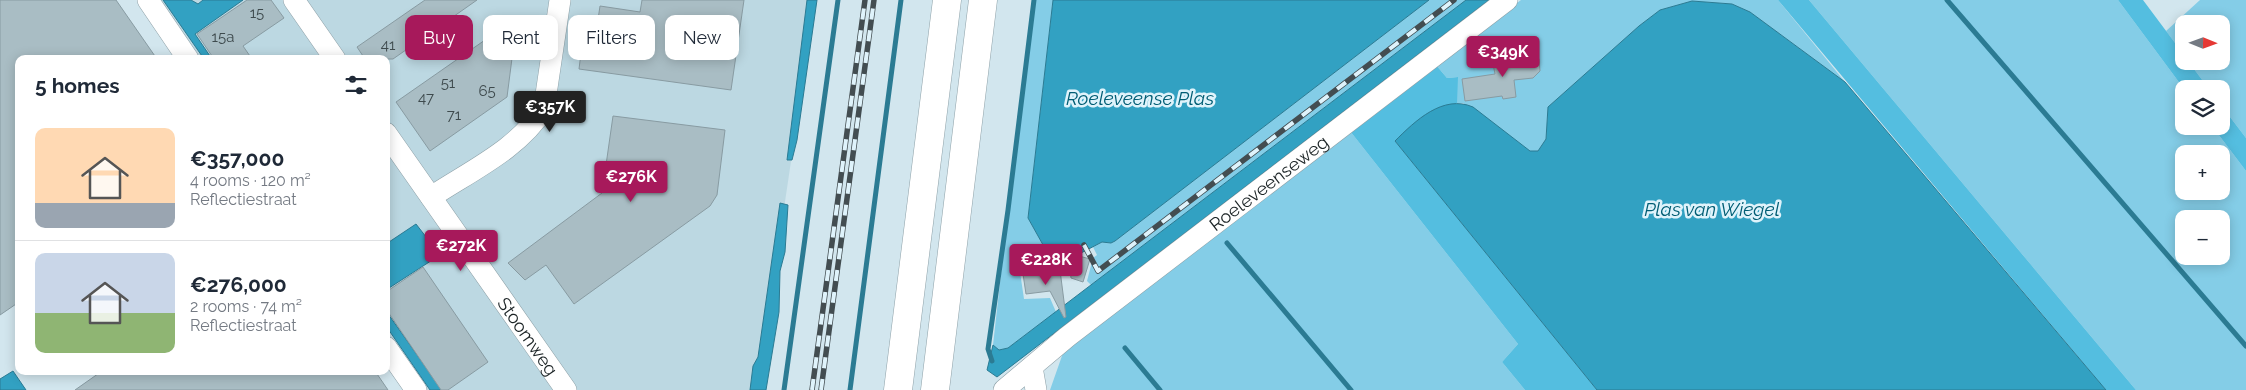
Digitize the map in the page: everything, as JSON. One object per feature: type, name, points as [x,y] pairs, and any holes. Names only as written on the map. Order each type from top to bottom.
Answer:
[{"type":"highway","points":[[898,390],[947,0]]},
{"type":"highway","points":[[935,390],[983,0]]},
{"type":"street","points":[[148,0],[185,55]]},
{"type":"street","points":[[294,0],[332,55]]},
{"type":"street","points":[[431,197],[520,138],[535,123],[544,108],[560,0]]},
{"type":"street","name":"Roeleveenseweg","points":[[1004,390],[1067,337],[1507,0]]},
{"type":"street","name":"Stoomweg","points":[[390,139],[566,390]]},
{"type":"street","points":[[390,353],[416,390]]},
{"type":"street","points":[[1032,366],[1036,390]]},
{"type":"shaded area","points":[[155,0],[815,0],[757,390],[424,390],[390,341],[390,55],[193,55]]},
{"type":"shaded area","points":[[1032,0],[1053,0],[1028,218],[1047,252],[1048,267],[1020,272],[1024,299],[1050,298],[1056,312],[1008,348],[999,350],[993,345]]},
{"type":"shaded area","points":[[1429,0],[1466,0],[1091,285],[1087,281],[1093,258],[1097,255],[1093,247],[1102,242],[1111,243],[1115,241]]},
{"type":"shaded area","points":[[1521,0],[1778,0],[1845,82],[1750,12],[1732,4],[1692,1],[1660,10],[1639,26],[1548,107],[1546,139],[1538,151],[1530,151],[1463,103],[1457,103],[1457,77],[1447,78],[1436,65]]},
{"type":"shaded area","points":[[1778,0],[1809,0],[2136,390],[2106,390]]},
{"type":"shaded area","points":[[1809,0],[2118,0],[2177,80],[2175,80],[2175,135],[2219,135],[2226,145],[2175,145],[2175,200],[2230,200],[2230,150],[2246,171],[2246,390],[2136,390]]},
{"type":"shaded area","points":[[2118,0],[2143,0],[2175,43],[2175,70],[2195,70],[2202,80],[2177,80]]},
{"type":"shaded area","points":[[2200,0],[2246,0],[2246,138],[2230,117],[2230,80],[2202,80],[2195,70],[2230,70],[2230,15],[2184,15]]},
{"type":"shaded area","points":[[2175,23],[2175,43],[2166,31]]},
{"type":"shaded area","points":[[1436,65],[1447,78],[1458,77],[1457,103],[1395,141],[1597,390],[1525,390],[1502,362],[1518,344],[1350,131]]},
{"type":"shaded area","points":[[2230,117],[2246,138],[2246,171],[2230,150],[2230,145],[2226,145],[2219,135],[2230,135]]},
{"type":"shaded area","points":[[1350,131],[1518,344],[1502,362],[1525,390],[1050,390],[1063,353]]},
{"type":"water","points":[[163,0],[191,0],[198,4],[203,0],[243,0],[195,34],[209,55],[201,55]]},
{"type":"water","points":[[807,0],[817,0],[797,140],[792,160],[787,160]]},
{"type":"water","name":"Roeleveense Plas","points":[[1053,0],[1429,0],[1115,241],[1111,243],[1102,242],[1081,253],[1074,251],[1072,248],[1047,252],[1028,218]]},
{"type":"water","points":[[1466,0],[1489,0],[997,377],[987,370],[993,345],[999,350],[1008,348]]},
{"type":"water","name":"Plas van Wiegel","points":[[1692,1],[1732,4],[1750,12],[1845,82],[2106,390],[1597,390],[1395,141],[1411,125],[1430,112],[1451,104],[1462,104],[1473,107],[1530,151],[1538,151],[1546,139],[1548,107],[1639,26],[1660,10]]},
{"type":"water","points":[[780,203],[788,205],[785,252],[780,271],[779,312],[766,390],[750,390],[753,366],[758,357]]},
{"type":"water","points":[[416,224],[440,255],[390,287],[390,241]]},
{"type":"water","points":[[390,317],[442,390],[430,390],[390,332]]},
{"type":"water","points":[[13,371],[26,390],[0,390],[0,379]]},
{"type":"building","points":[[0,0],[116,0],[154,55],[15,55],[15,305],[0,315]]},
{"type":"building","points":[[247,0],[271,0],[284,18],[243,46],[249,55],[211,55],[197,34]]},
{"type":"building","points":[[425,0],[477,0],[456,15],[405,15],[405,51],[393,59],[390,59],[390,55],[362,55],[357,47]]},
{"type":"building","points":[[642,0],[744,0],[739,35],[739,15],[665,15],[665,60],[735,60],[731,90],[579,69],[580,60],[655,60],[655,15],[599,15],[600,6],[640,12]]},
{"type":"building","points":[[483,41],[483,60],[512,60],[507,97],[430,151],[396,102],[456,60],[473,60],[473,48]]},
{"type":"building","points":[[1529,47],[1539,59],[1540,71],[1533,78],[1514,80],[1516,97],[1503,99],[1502,96],[1465,101],[1462,79],[1495,74],[1493,64],[1509,62]]},
{"type":"building","points":[[613,116],[725,130],[717,195],[710,206],[574,304],[546,265],[525,280],[508,263],[602,193]]},
{"type":"building","points":[[1068,253],[1090,259],[1083,282],[1071,278]]},
{"type":"building","points":[[423,267],[488,362],[448,390],[441,390],[390,315],[390,289]]},
{"type":"building","points":[[1060,270],[1066,317],[1064,318],[1050,291],[1026,294],[1023,274]]},
{"type":"building","points":[[96,375],[378,375],[388,390],[75,390]]},
{"type":"waterway","points":[[784,390],[838,0]]},
{"type":"waterway","points":[[850,390],[901,0]]},
{"type":"waterway","points":[[992,361],[988,349],[1008,210],[1034,0]]},
{"type":"waterway","points":[[1947,0],[2246,346]]},
{"type":"waterway","points":[[1227,243],[1351,390]]},
{"type":"waterway","points":[[1125,348],[1160,390]]},
{"type":"railway","points":[[812,390],[865,0]]},
{"type":"railway","points":[[821,390],[874,0]]},
{"type":"railway","points":[[1084,245],[1098,271],[1454,0]]}]
